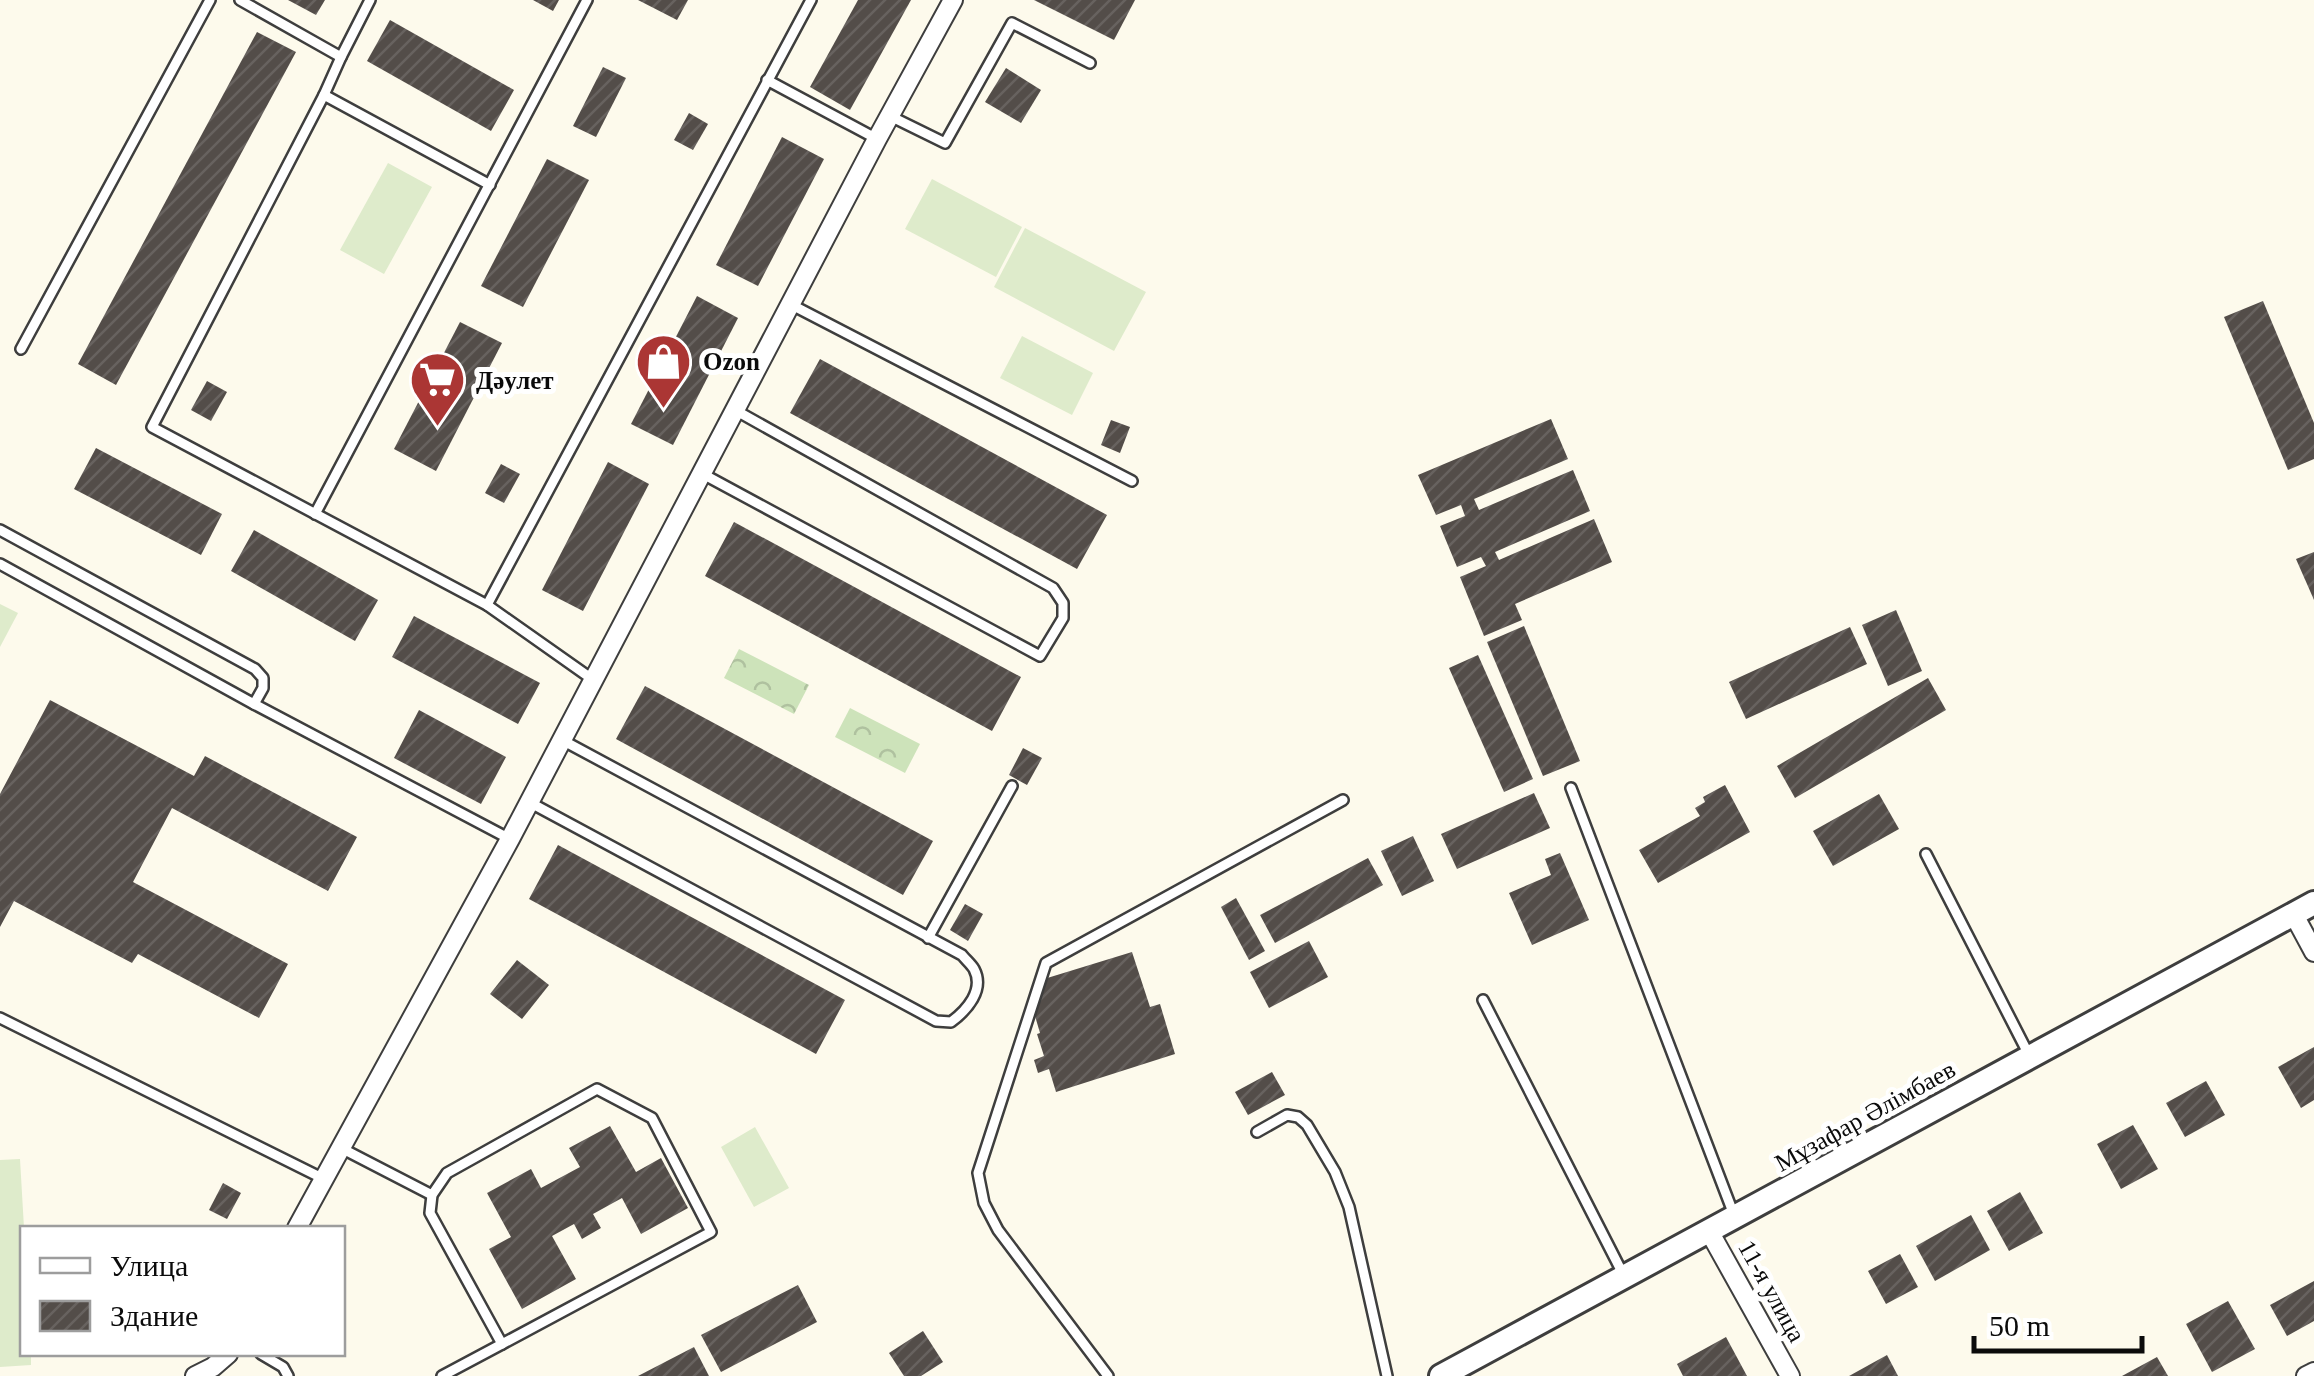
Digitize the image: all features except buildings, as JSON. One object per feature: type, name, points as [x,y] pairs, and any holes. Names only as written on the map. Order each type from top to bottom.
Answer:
[{"type":"street","points":[[298,1226],[510,838],[953,0]]},
{"type":"street","points":[[2304,909],[2314,952]]},
{"type":"street","name":"Мұзафар Әлімбаев","points":[[1441,1376],[2304,909]]},
{"type":"street","name":"11-я улица","points":[[1709,1231],[1790,1376]]},
{"type":"street","points":[[195,1376],[226,1356]]},
{"type":"street","points":[[2306,1376],[2314,1372]]},
{"type":"lane","points":[[21,349],[210,0]]},
{"type":"lane","points":[[240,0],[341,56]]},
{"type":"lane","points":[[370,0],[152,427],[487,605],[593,679]]},
{"type":"lane","points":[[315,514],[587,0]]},
{"type":"lane","points":[[487,605],[811,0]]},
{"type":"lane","points":[[890,116],[946,143],[1012,24],[1090,63]]},
{"type":"lane","points":[[767,80],[877,139]]},
{"type":"lane","points":[[324,94],[490,186]]},
{"type":"lane","points":[[790,304],[1132,482]]},
{"type":"lane","points":[[701,473],[1040,656],[1063,618],[1063,602],[1053,588],[735,410]]},
{"type":"lane","points":[[0,530],[255,669],[264,678],[254,704]]},
{"type":"lane","points":[[0,564],[254,704],[510,838]]},
{"type":"lane","points":[[529,802],[936,1022],[952,1022],[964,1012],[978,988],[974,970],[962,956],[562,740]]},
{"type":"lane","points":[[928,938],[1012,786]]},
{"type":"lane","points":[[1570,788],[1735,1218]]},
{"type":"lane","points":[[1108,1376],[998,1230],[984,1203],[978,1173],[1046,962],[1343,800]]},
{"type":"lane","points":[[1926,854],[2030,1057]]},
{"type":"lane","points":[[1483,1000],[1625,1277]]},
{"type":"lane","points":[[0,1018],[324,1179]]},
{"type":"lane","points":[[442,1376],[502,1344],[711,1232],[652,1118],[596,1089],[447,1173],[432,1195],[430,1213],[502,1344]]},
{"type":"lane","points":[[1257,1132],[1287,1116],[1298,1117],[1307,1125],[1335,1172],[1350,1207],[1386,1376]]},
{"type":"lane","points":[[341,1148],[432,1195]]},
{"type":"lane","points":[[265,1356],[283,1367],[288,1376]]},
{"type":"green space","points":[[388,163],[432,187],[384,274],[340,250]]},
{"type":"green space","points":[[932,179],[1022,227],[996,277],[905,229]]},
{"type":"green space","points":[[1025,228],[1146,292],[1114,351],[994,287]]},
{"type":"green space","points":[[1022,336],[1093,373],[1072,415],[1000,378]]},
{"type":"green space","points":[[0,604],[18,613],[0,647]]},
{"type":"green space","points":[[739,649],[809,685],[794,714],[724,678]]},
{"type":"green space","points":[[850,708],[920,744],[905,773],[835,737]]},
{"type":"green space","points":[[755,1127],[789,1188],[754,1207],[721,1147]]},
{"type":"green space","points":[[20,1159],[24,1226],[20,1226],[20,1356],[31,1356],[31,1365],[0,1367],[0,1160]]},
{"type":"place","name":"Ozon","points":[[664,410]]},
{"type":"place","name":"Дәулет","points":[[437,429]]}]
